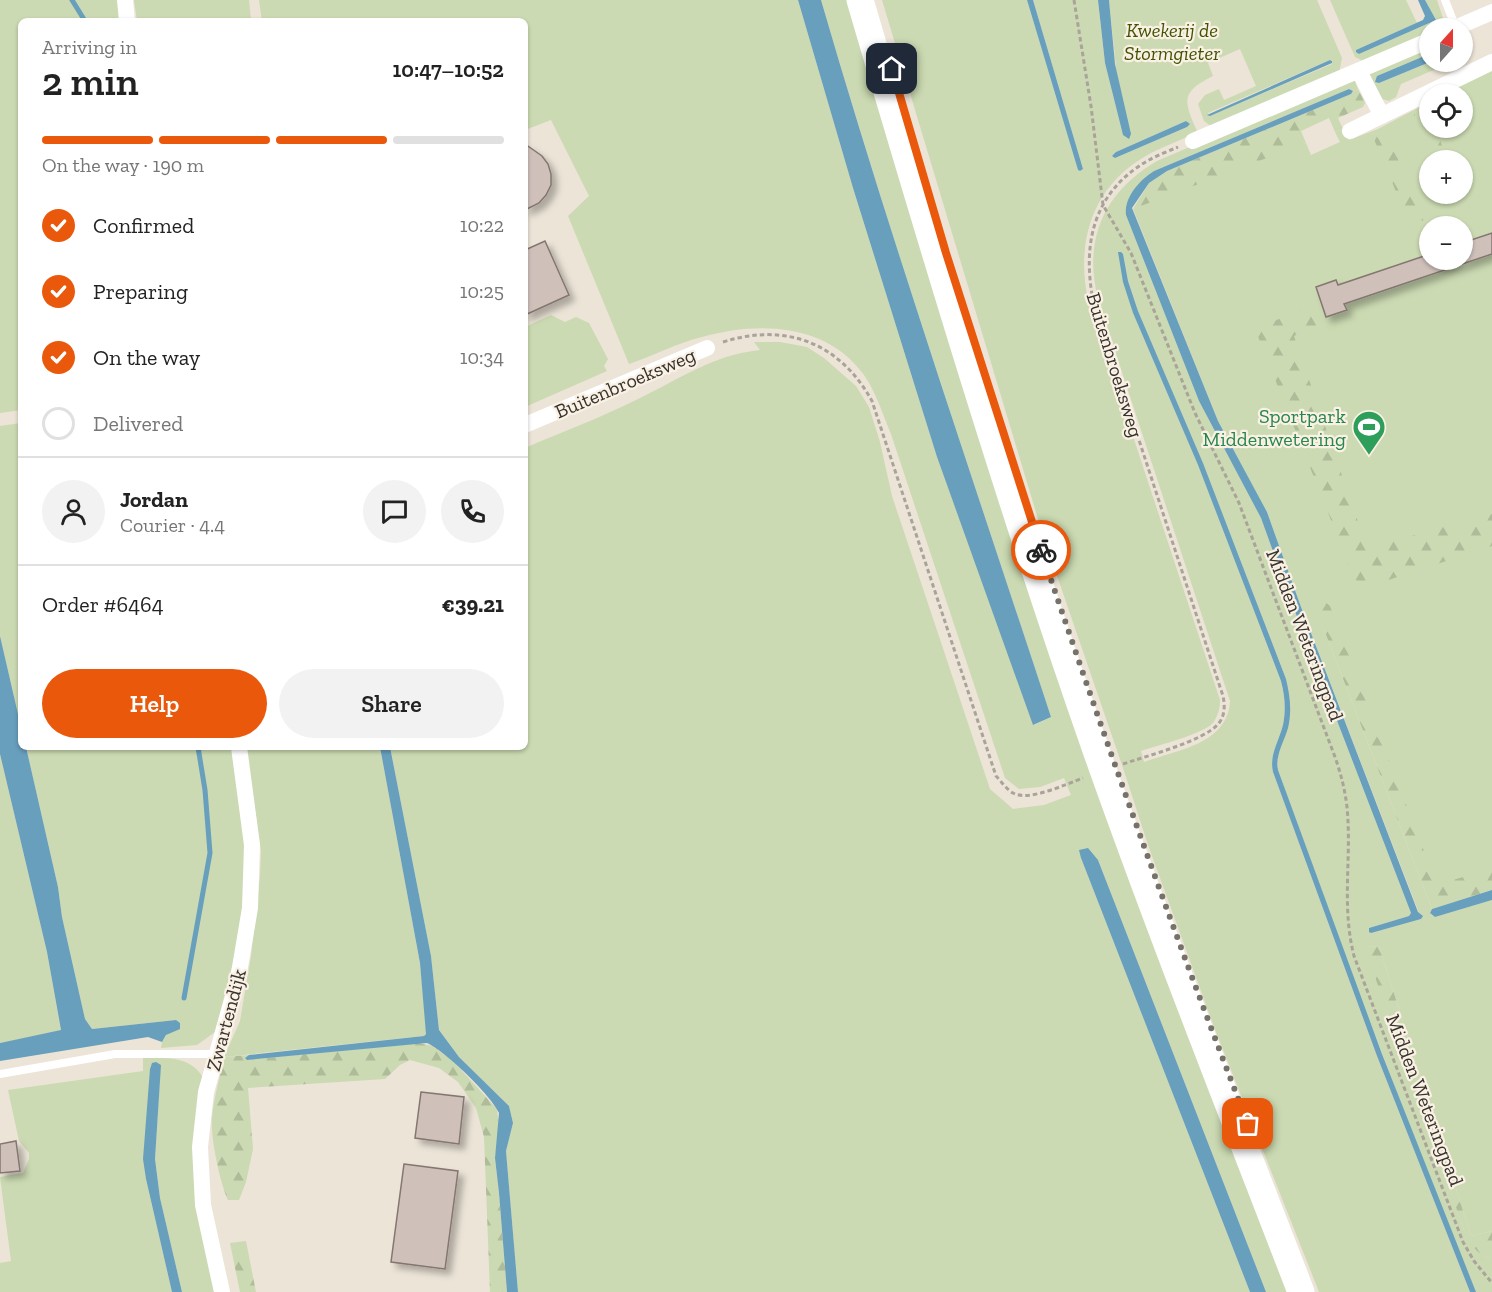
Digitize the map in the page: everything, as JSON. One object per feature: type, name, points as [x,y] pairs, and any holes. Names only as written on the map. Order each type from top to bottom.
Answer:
[{"type":"highway","points":[[860,0],[936,258],[1093,741],[1180,980],[1301,1292]]},
{"type":"highway","points":[[872,0],[949,264],[1025,504],[1107,747],[1191,977],[1313,1292]]},
{"type":"street","points":[[124,0],[127,18]]},
{"type":"street","points":[[1473,20],[1492,12]]},
{"type":"street","points":[[1193,141],[1419,45]]},
{"type":"street","points":[[1350,131],[1492,62]]},
{"type":"street","points":[[1359,70],[1382,116]]},
{"type":"street","name":"Buitenbroeksweg","points":[[528,424],[707,348]]},
{"type":"street","name":"Zwartendijk","points":[[222,1292],[203,1205],[200,1147],[206,1092],[238,979],[250,908],[252,845],[239,750]]},
{"type":"lane","points":[[1445,0],[1452,18]]},
{"type":"lane","points":[[0,1074],[115,1054],[217,1054]]},
{"type":"path","name":"Midden Weteringpad","points":[[1074,0],[1091,106],[1103,205],[1125,241],[1141,274],[1195,413],[1239,503],[1335,757],[1344,786],[1347,807],[1347,920],[1354,956],[1463,1242],[1474,1261],[1492,1283]]},
{"type":"path","name":"Buitenbroeksweg","points":[[1144,756],[1201,737],[1209,732],[1222,718],[1224,703],[1093,300],[1089,273],[1089,247],[1094,223],[1111,192],[1132,171],[1149,159],[1193,141]]},
{"type":"path","name":"Buitenbroeksweg","points":[[707,348],[754,334],[783,335],[806,341],[827,351],[846,365],[861,382],[872,401],[996,776],[1013,793],[1025,796],[1035,795],[1066,784]]},
{"type":"green space","points":[[0,0],[118,0],[120,18],[18,18],[18,410],[0,413]]},
{"type":"green space","points":[[134,0],[249,0],[251,18],[137,18]]},
{"type":"green space","points":[[259,0],[798,0],[853,188],[937,457],[1034,725],[1051,717],[904,270],[821,0],[855,0],[1289,1292],[1266,1292],[1098,860],[1081,858],[1250,1292],[518,1292],[506,1151],[513,1123],[509,1106],[459,1057],[439,1030],[431,956],[391,750],[528,750],[528,447],[622,407],[696,369],[726,357],[760,350],[754,342],[780,342],[807,347],[824,358],[856,386],[869,407],[880,442],[892,496],[990,789],[1013,809],[1044,805],[1071,795],[1064,778],[1040,787],[1019,789],[1005,778],[891,434],[876,396],[864,375],[849,358],[831,345],[811,336],[790,330],[768,328],[724,332],[693,340],[629,364],[568,216],[589,196],[551,120],[528,129],[528,18],[262,18]]},
{"type":"green space","name":"Kwekerij de Stormgieter","points":[[882,0],[1027,0],[1080,171],[1083,169],[1033,0],[1098,0],[1105,63],[1123,135],[1109,0],[1317,0],[1342,58],[1339,73],[1212,127],[1204,121],[1198,104],[1205,95],[1219,89],[1224,100],[1256,86],[1240,49],[1208,63],[1213,76],[1190,92],[1187,104],[1197,131],[1151,153],[1131,165],[1115,180],[1093,215],[1084,256],[1085,277],[1088,300],[1220,700],[1213,723],[1189,736],[1141,751],[1144,762],[1185,749],[1211,736],[1227,715],[1230,701],[1098,299],[1093,256],[1096,237],[1111,202],[1123,187],[1157,161],[1348,79],[1354,79],[1358,89],[1353,91],[1349,89],[1154,171],[1126,215],[1199,401],[1261,518],[1411,913],[1409,916],[1369,928],[1370,933],[1421,919],[1422,915],[1419,913],[1301,607],[1267,512],[1218,421],[1133,209],[1298,137],[1303,144],[1306,143],[1311,155],[1340,142],[1335,132],[1343,129],[1349,140],[1378,129],[1419,107],[1419,138],[1473,138],[1473,84],[1462,84],[1492,68],[1492,880],[1432,897],[1318,614],[1432,909],[1430,913],[1435,917],[1492,900],[1492,1231],[1471,1236],[1379,946],[1367,947],[1464,1230],[1478,1252],[1492,1258],[1492,1292],[1476,1292],[1374,1032],[1278,770],[1278,755],[1290,714],[1286,679],[1203,463],[1138,311],[1128,281],[1123,254],[1133,313],[1198,465],[1281,681],[1285,714],[1273,754],[1273,772],[1377,1056],[1470,1292],[1319,1292],[1214,1027],[1148,845],[1041,529]],"holes":[[[1330,60],[1332,64],[1209,116],[1208,113]],[[1186,121],[1190,124],[1187,127],[1115,158],[1116,152]]]},
{"type":"green space","points":[[1330,0],[1406,0],[1417,23],[1356,50],[1359,54],[1419,28],[1419,38],[1365,62],[1355,57]]},
{"type":"green space","points":[[1425,0],[1437,0],[1443,18],[1435,18]]},
{"type":"green space","points":[[1419,49],[1419,58],[1377,76],[1379,83],[1419,67],[1419,72],[1429,72],[1401,84],[1396,97],[1389,101],[1379,98],[1369,75]]},
{"type":"green space","points":[[1358,89],[1365,103],[1363,107],[1338,118],[1343,129],[1335,132],[1329,118],[1301,131],[1306,143],[1133,209],[1149,183],[1167,171],[1351,94]]},
{"type":"green space","points":[[1419,111],[1419,121],[1414,123],[1414,113]]},
{"type":"green space","points":[[1384,127],[1422,216],[1419,216],[1419,223],[1410,225],[1371,132]]},
{"type":"green space","points":[[1433,138],[1439,138],[1444,150],[1439,150]]},
{"type":"green space","points":[[1317,303],[1323,322],[1294,336],[1367,548],[1492,514],[1492,546],[1367,587],[1354,578],[1255,329]]},
{"type":"green space","points":[[551,315],[565,322],[576,317],[589,323],[608,359],[604,366],[607,371],[528,406],[528,326]]},
{"type":"green space","points":[[18,423],[18,714],[0,636],[0,426]]},
{"type":"green space","points":[[1324,601],[1330,606],[1437,885],[1492,868],[1492,890],[1432,909],[1318,614],[1320,602]]},
{"type":"green space","points":[[27,750],[231,750],[247,854],[239,940],[215,1032],[197,1045],[161,1048],[162,1042],[176,1020],[92,1029],[85,1019],[62,917],[58,887]]},
{"type":"green space","points":[[246,750],[381,750],[420,963],[427,1032],[424,1036],[224,1057],[240,1021],[251,956],[261,851]]},
{"type":"green space","points":[[0,754],[47,952],[61,1031],[0,1043]]},
{"type":"green space","points":[[1379,946],[1471,1236],[1492,1231],[1492,1258],[1478,1252],[1464,1230],[1368,957],[1367,947]]},
{"type":"green space","points":[[418,1043],[433,1046],[454,1062],[497,1109],[499,1127],[495,1158],[507,1292],[490,1292],[484,1137],[476,1108],[458,1082],[439,1068],[410,1060],[400,1065],[385,1079],[248,1088],[253,1149],[246,1182],[239,1200],[228,1200],[225,1192],[216,1159],[212,1125],[214,1102],[224,1057],[249,1055],[245,1058],[247,1060]]},
{"type":"green space","points":[[143,1058],[169,1058],[185,1062],[199,1071],[204,1079],[215,1292],[182,1292],[160,1198],[155,1159],[160,1076],[151,1065],[144,1159],[146,1179],[172,1292],[0,1292],[0,1263],[11,1261],[0,1177],[23,1173],[29,1159],[29,1153],[19,1141],[8,1090],[143,1071]]},
{"type":"green space","points":[[246,1241],[256,1292],[240,1292],[230,1243]]},
{"type":"water","points":[[798,0],[821,0],[904,270],[1051,717],[1033,725],[937,457],[853,188]]},
{"type":"water","points":[[1027,0],[1033,0],[1083,169],[1080,171],[1078,170]]},
{"type":"water","points":[[1098,0],[1109,0],[1115,64],[1131,134],[1129,139],[1123,135],[1105,63]]},
{"type":"water","points":[[1418,0],[1425,0],[1435,18],[1424,18]]},
{"type":"water","points":[[1419,22],[1419,28],[1359,54],[1356,50]]},
{"type":"water","points":[[1419,58],[1419,67],[1379,83],[1375,82],[1377,76]]},
{"type":"water","points":[[1330,60],[1332,63],[1210,116],[1207,115]]},
{"type":"water","points":[[1349,89],[1353,91],[1351,94],[1167,171],[1149,183],[1132,208],[1218,421],[1267,512],[1418,912],[1423,916],[1421,919],[1371,933],[1369,928],[1409,916],[1411,913],[1261,518],[1199,401],[1126,215],[1130,196],[1143,179],[1154,171]]},
{"type":"water","points":[[1186,121],[1190,124],[1187,127],[1115,158],[1112,156],[1116,152]]},
{"type":"water","points":[[1118,252],[1123,254],[1128,281],[1138,311],[1203,463],[1286,679],[1290,716],[1279,754],[1278,770],[1382,1054],[1476,1292],[1470,1292],[1377,1056],[1273,772],[1273,754],[1285,714],[1281,681],[1198,465],[1133,313],[1123,282]]},
{"type":"water","points":[[0,636],[18,714],[18,750],[27,750],[85,1019],[92,1029],[176,1020],[180,1023],[180,1029],[166,1035],[162,1042],[148,1037],[0,1061],[0,1043],[61,1030],[47,952],[0,754]]},
{"type":"water","points":[[381,750],[391,750],[431,956],[439,1030],[459,1057],[509,1106],[513,1123],[506,1151],[518,1292],[507,1292],[495,1158],[499,1113],[478,1085],[455,1064],[427,1043],[247,1060],[245,1058],[249,1055],[424,1036],[426,1034],[420,963]]},
{"type":"water","points":[[1088,848],[1098,860],[1266,1292],[1250,1292],[1081,858],[1079,850]]},
{"type":"water","points":[[1492,890],[1492,900],[1435,917],[1430,913],[1432,909]]},
{"type":"water","points":[[156,1062],[161,1065],[155,1159],[160,1198],[182,1292],[172,1292],[143,1159],[150,1069],[152,1063]]},
{"type":"building","points":[[528,146],[542,156],[551,174],[551,185],[539,203],[528,208]]},
{"type":"building","points":[[1492,233],[1492,254],[1473,260],[1473,239]]},
{"type":"building","points":[[545,241],[569,295],[528,314],[528,249]]},
{"type":"building","points":[[1419,258],[1419,270],[1445,270],[1344,304],[1347,310],[1326,317],[1316,287],[1336,280],[1338,285]]},
{"type":"building","points":[[421,1092],[464,1097],[459,1144],[415,1138]]},
{"type":"building","points":[[16,1141],[20,1171],[0,1173],[0,1144]]},
{"type":"building","points":[[404,1164],[458,1171],[445,1269],[391,1262]]},
{"type":"waterway","points":[[72,0],[83,18]]},
{"type":"waterway","points":[[184,998],[210,853],[205,790],[198,750]]},
{"type":"way so far","points":[[1041,550],[1107,747],[1191,977],[1248,1124]]},
{"type":"place","name":"Sportpark Middenwetering","points":[[1369,456]]},
{"type":"route","points":[[892,69],[946,253],[1041,550]]}]
